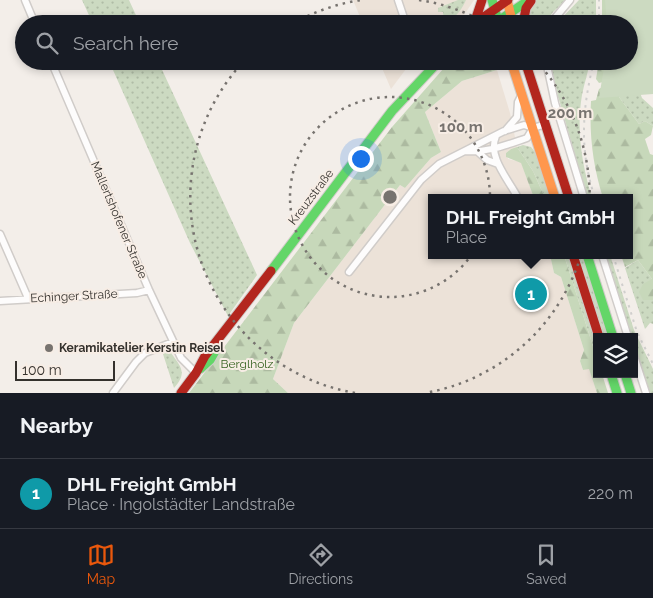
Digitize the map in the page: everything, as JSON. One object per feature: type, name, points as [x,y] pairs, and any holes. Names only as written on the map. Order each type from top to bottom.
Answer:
[{"type":"main road","points":[[477,15],[482,0]]},
{"type":"main road","points":[[483,15],[493,4],[507,0],[510,13]]},
{"type":"main road","points":[[507,15],[530,0]]},
{"type":"main road","points":[[525,15],[530,0]]},
{"type":"main road","name":"Kreuzstraße","points":[[181,393],[196,373],[210,360],[228,329],[392,111],[430,70]]},
{"type":"main road","points":[[514,70],[554,194]]},
{"type":"main road","points":[[528,70],[568,194]]},
{"type":"main road","points":[[574,259],[598,333]]},
{"type":"main road","points":[[588,259],[612,333]]},
{"type":"main road","points":[[612,378],[617,393]]},
{"type":"main road","points":[[626,378],[631,393]]},
{"type":"street","points":[[25,0],[31,15]]},
{"type":"street","points":[[398,0],[403,15]]},
{"type":"street","points":[[558,15],[570,0]]},
{"type":"street","name":"Mallertshofener Straße","points":[[55,70],[173,342],[181,358],[196,373]]},
{"type":"street","points":[[548,70],[555,104],[583,194]]},
{"type":"street","points":[[504,132],[517,117],[518,102],[522,94]]},
{"type":"street","points":[[349,272],[421,180],[439,164],[504,132],[524,126],[533,128],[546,124]]},
{"type":"street","points":[[465,151],[478,152],[493,149],[527,138],[533,128]]},
{"type":"street","points":[[496,136],[493,149],[498,164],[516,194]]},
{"type":"street","points":[[478,144],[478,152],[487,160],[498,164]]},
{"type":"street","points":[[0,234],[28,298]]},
{"type":"street","points":[[603,259],[627,333]]},
{"type":"street","name":"Echinger Straße","points":[[0,301],[117,294],[149,290]]},
{"type":"street","points":[[113,393],[145,353],[173,342]]},
{"type":"street","points":[[638,368],[646,393]]},
{"type":"shaded area","points":[[353,0],[474,0],[464,15],[359,15]]},
{"type":"shaded area","points":[[383,70],[405,70],[391,89]]},
{"type":"shaded area","points":[[497,70],[510,113],[517,147],[506,153],[508,159],[521,162],[533,194],[428,194],[428,259],[551,259],[554,273],[561,277],[584,350],[580,361],[583,370],[589,368],[597,393],[288,393],[273,379],[294,323],[400,185],[405,188],[431,158],[441,152],[425,112],[462,81]]},
{"type":"green space","points":[[82,0],[129,0],[136,15],[89,15]]},
{"type":"green space","points":[[458,0],[466,0],[456,15],[443,15],[443,12],[438,12],[438,8]]},
{"type":"green space","points":[[536,0],[566,0],[551,15],[530,15],[528,13]]},
{"type":"green space","points":[[579,0],[596,0],[596,15],[565,15]]},
{"type":"green space","points":[[602,0],[653,0],[653,73],[620,84],[619,97],[639,124],[645,121],[653,126],[651,135],[645,139],[650,154],[653,155],[653,300],[643,300],[639,292],[643,284],[652,279],[638,260],[625,267],[622,259],[633,259],[633,194],[602,194],[594,162],[591,138],[591,101],[596,100],[599,89],[604,86],[603,82],[599,83],[596,79],[598,70],[638,70],[638,15],[602,15]]},
{"type":"green space","points":[[605,0],[653,0],[653,94],[599,98],[604,70],[638,70],[638,15],[606,15]]},
{"type":"green space","points":[[113,70],[162,70],[257,275],[228,316],[190,243]]},
{"type":"green space","name":"Berglholz","points":[[442,70],[497,70],[462,81],[425,112],[441,152],[431,158],[405,188],[400,185],[294,323],[273,379],[288,393],[189,393],[392,127]]},
{"type":"green space","points":[[552,70],[588,70],[580,108],[580,134],[585,173],[591,194],[587,194],[584,187]]},
{"type":"green space","points":[[630,70],[632,70],[642,98],[653,108],[653,126],[645,121],[639,124],[619,97],[620,84]]},
{"type":"green space","points":[[523,145],[531,147],[535,152],[549,194],[543,194],[533,171],[517,147]]},
{"type":"green space","points":[[517,147],[533,171],[543,194],[533,194],[521,163],[506,157],[506,153]]},
{"type":"green space","points":[[551,259],[565,259],[593,346],[593,378],[603,378],[608,393],[597,393],[589,369],[583,370],[580,361],[584,350],[561,277],[554,273]]},
{"type":"green space","points":[[565,259],[569,259],[593,333],[593,346]]},
{"type":"green space","points":[[578,259],[584,260],[608,333],[602,333]]},
{"type":"green space","points":[[607,259],[611,259],[635,333],[631,333]]},
{"type":"green space","points":[[638,260],[652,279],[650,299],[653,300],[653,324],[650,323],[645,329],[625,268]]},
{"type":"green space","points":[[638,338],[653,369],[653,393],[650,393],[638,357]]},
{"type":"green space","points":[[162,351],[171,353],[182,370],[181,378],[174,388]]},
{"type":"railway","points":[[599,0],[599,15]]},
{"type":"railway","points":[[592,70],[585,113],[584,146],[594,194]]},
{"type":"railway","points":[[614,259],[637,332],[653,364]]},
{"type":"traffic: fast","points":[[492,0],[496,15]]},
{"type":"traffic: fast","points":[[507,15],[529,0]]},
{"type":"traffic: fast","points":[[271,271],[392,111],[431,70]]},
{"type":"traffic: fast","points":[[588,259],[612,333]]},
{"type":"traffic: fast","points":[[200,369],[210,360],[218,346]]},
{"type":"traffic: fast","points":[[612,378],[617,393]]},
{"type":"traffic: fast","points":[[626,378],[631,393]]},
{"type":"traffic: slow","points":[[507,0],[511,15]]},
{"type":"traffic: slow","points":[[514,70],[554,194]]},
{"type":"traffic: jam","points":[[477,15],[482,0]]},
{"type":"traffic: jam","points":[[487,15],[508,0]]},
{"type":"traffic: jam","points":[[525,15],[526,8],[531,1]]},
{"type":"traffic: jam","points":[[528,70],[568,194]]},
{"type":"traffic: jam","points":[[574,259],[598,333]]},
{"type":"traffic: jam","points":[[181,393],[196,373],[205,356],[271,271]]},
{"type":"place","name":"DHL Freight GmbH","points":[[531,294]]},
{"type":"place","name":"Keramikatelier Kerstin Reisel","points":[[49,348]]}]
